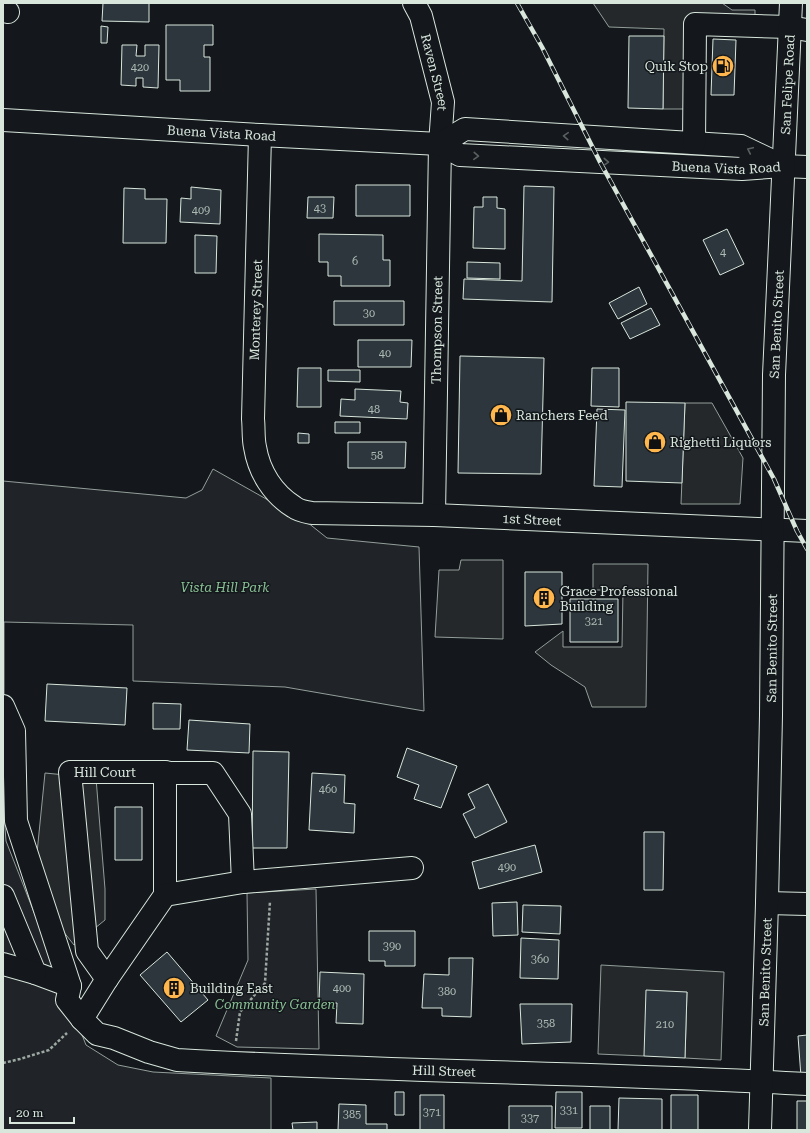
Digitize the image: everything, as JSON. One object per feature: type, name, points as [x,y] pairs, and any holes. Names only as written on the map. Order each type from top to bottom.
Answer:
[{"type":"street","name":"Raven Street","points":[[414,3],[421,16],[443,102],[440,144]]},
{"type":"street","name":"San Felipe Road","points":[[783,166],[798,29],[791,3]]},
{"type":"street","points":[[694,143],[695,24],[798,29]]},
{"type":"street","name":"Buena Vista Road","points":[[3,120],[440,144],[460,155],[742,169],[783,166]]},
{"type":"street","name":"Buena Vista Road","points":[[440,144],[465,129],[741,146],[783,166]]},
{"type":"street","name":"Monterey Street","points":[[260,135],[253,420],[254,446],[260,466],[268,482]]},
{"type":"street","name":"Thompson Street","points":[[434,515],[440,144]]},
{"type":"street","points":[[783,166],[807,167]]},
{"type":"street","name":"San Benito Street","points":[[760,1130],[767,903],[774,530],[774,375],[783,166]]},
{"type":"street","name":"1st Street","points":[[268,482],[274,490],[295,508],[312,513],[434,515],[807,531]]},
{"type":"street","points":[[3,706],[14,731],[16,820],[70,986]]},
{"type":"street","name":"Hill Court","points":[[107,979],[87,951],[70,772],[213,773],[240,814],[243,882]]},
{"type":"street","points":[[82,1019],[107,979],[165,895],[165,772]]},
{"type":"street","points":[[165,895],[243,882],[412,868]]},
{"type":"street","points":[[3,896],[35,973]]},
{"type":"street","points":[[767,903],[807,904]]},
{"type":"street","points":[[3,964],[35,973],[70,986]]},
{"type":"street","name":"Hill Street","points":[[70,986],[67,1000],[82,1019],[97,1034],[114,1038],[148,1052],[177,1060],[807,1084]]},
{"type":"path","points":[[233,1063],[240,1012],[265,983],[271,879]]},
{"type":"path","points":[[3,1063],[49,1050],[82,1019]]},
{"type":"green space","name":"Vista Hill Park","points":[[213,469],[307,522],[327,538],[419,547],[424,711],[285,687],[133,681],[133,625],[4,622],[4,815],[6,841],[86,1045],[118,1065],[153,1072],[271,1078],[271,1130],[3,1130],[3,481],[186,498],[202,490]]},
{"type":"green space","name":"Community Garden","points":[[316,889],[319,1049],[237,1047],[216,1036],[248,960],[247,893]]},
{"type":"shaded area","points":[[593,3],[722,3],[732,10],[755,10],[755,32],[706,30],[705,109],[663,109],[664,29],[609,27]]},
{"type":"shaded area","points":[[685,403],[712,403],[743,458],[740,504],[681,504]]},
{"type":"shaded area","points":[[461,560],[503,560],[503,639],[435,637],[439,570],[459,570]]},
{"type":"shaded area","points":[[593,564],[648,564],[646,707],[592,707],[585,687],[551,665],[535,652],[563,631],[563,647],[622,647],[623,590],[593,590]]},
{"type":"shaded area","points":[[45,773],[96,778],[105,889],[105,920],[74,945],[33,893]]},
{"type":"shaded area","points":[[601,965],[724,972],[721,1060],[685,1058],[687,992],[644,1056],[598,1054]]},
{"type":"building","points":[[103,3],[149,3],[149,22],[102,21]]},
{"type":"building","points":[[166,25],[213,25],[213,45],[204,45],[204,57],[210,57],[210,91],[180,91],[180,80],[166,80]]},
{"type":"building","points":[[101,26],[108,27],[107,43],[101,43]]},
{"type":"building","points":[[629,36],[664,36],[663,109],[628,108]]},
{"type":"building","points":[[713,39],[736,40],[734,95],[711,95]]},
{"type":"building","points":[[122,45],[137,45],[136,56],[145,56],[145,45],[159,45],[158,88],[143,87],[143,78],[136,78],[136,86],[121,85]]},
{"type":"building","points":[[356,185],[410,185],[410,216],[356,216]]},
{"type":"building","points":[[524,186],[554,187],[552,302],[463,299],[464,279],[522,281]]},
{"type":"building","points":[[191,187],[221,190],[220,224],[180,222],[181,198],[191,199]]},
{"type":"building","points":[[124,188],[145,189],[145,199],[167,199],[166,243],[123,243]]},
{"type":"building","points":[[308,197],[334,197],[333,218],[307,218]]},
{"type":"building","points":[[483,197],[497,197],[497,208],[505,209],[505,249],[473,248],[474,207],[483,207]]},
{"type":"building","points":[[727,229],[744,264],[720,275],[703,240]]},
{"type":"building","points":[[319,234],[383,235],[383,260],[390,260],[390,286],[341,286],[341,276],[328,276],[328,262],[319,262]]},
{"type":"building","points":[[195,235],[217,236],[216,273],[195,273]]},
{"type":"building","points":[[467,262],[500,263],[500,279],[467,278]]},
{"type":"building","points":[[639,287],[647,304],[618,319],[609,303]]},
{"type":"building","points":[[334,301],[404,301],[404,325],[334,325]]},
{"type":"building","points":[[651,308],[660,325],[630,339],[621,323]]},
{"type":"building","points":[[358,340],[412,340],[411,367],[358,367]]},
{"type":"building","name":"Ranchers Feed","points":[[460,356],[544,358],[541,474],[458,473]]},
{"type":"building","points":[[298,368],[321,368],[321,407],[297,407]]},
{"type":"building","points":[[592,368],[619,368],[619,407],[591,406]]},
{"type":"building","points":[[328,370],[360,370],[360,382],[328,381]]},
{"type":"building","points":[[355,389],[401,391],[400,402],[408,403],[407,419],[340,416],[341,399],[355,400]]},
{"type":"building","name":"Righetti Liquors","points":[[626,402],[685,403],[682,483],[626,481]]},
{"type":"building","points":[[597,409],[625,410],[622,487],[594,486]]},
{"type":"building","points":[[335,422],[360,422],[360,433],[335,433]]},
{"type":"building","points":[[298,433],[309,434],[309,443],[298,443]]},
{"type":"building","points":[[348,442],[406,442],[405,468],[348,468]]},
{"type":"building","name":"Grace Professional Building","points":[[525,572],[562,572],[562,624],[525,626]]},
{"type":"building","points":[[570,599],[618,599],[618,642],[570,642]]},
{"type":"building","points":[[47,684],[127,688],[125,725],[45,721]]},
{"type":"building","points":[[153,703],[181,704],[180,729],[153,729]]},
{"type":"building","points":[[189,720],[250,724],[249,753],[187,750]]},
{"type":"building","points":[[407,748],[457,766],[441,808],[414,799],[419,785],[397,777]]},
{"type":"building","points":[[253,751],[289,752],[287,848],[252,848]]},
{"type":"building","points":[[312,773],[345,775],[344,803],[355,804],[354,833],[309,830]]},
{"type":"building","points":[[488,784],[507,822],[475,838],[463,814],[475,808],[468,794]]},
{"type":"building","points":[[115,807],[142,807],[142,860],[115,860]]},
{"type":"building","points":[[644,832],[664,832],[663,890],[644,890]]},
{"type":"building","points":[[535,845],[542,872],[479,889],[472,862]]},
{"type":"building","points":[[517,902],[518,935],[493,936],[492,903]]},
{"type":"building","points":[[523,905],[561,906],[560,934],[522,932]]},
{"type":"building","points":[[369,931],[415,931],[415,966],[385,966],[385,961],[369,961]]},
{"type":"building","points":[[521,938],[559,940],[558,979],[520,978]]},
{"type":"building","name":"Building East","points":[[167,952],[208,1000],[181,1022],[140,975]]},
{"type":"building","points":[[449,958],[473,958],[471,1017],[442,1016],[442,1008],[422,1008],[424,974],[449,975]]},
{"type":"building","points":[[320,972],[364,974],[363,1024],[336,1023],[337,1003],[319,1003]]},
{"type":"building","points":[[646,990],[687,992],[685,1058],[644,1056]]},
{"type":"building","points":[[520,1004],[572,1004],[571,1042],[522,1044]]},
{"type":"building","points":[[807,1035],[807,1077],[801,1077],[798,1036]]},
{"type":"building","points":[[395,1092],[404,1092],[404,1115],[395,1115]]},
{"type":"building","points":[[556,1092],[582,1092],[582,1128],[555,1128]]},
{"type":"building","points":[[420,1095],[444,1095],[444,1130],[420,1130]]},
{"type":"building","points":[[671,1095],[698,1095],[698,1130],[671,1130]]},
{"type":"building","points":[[619,1098],[662,1099],[662,1130],[618,1130]]},
{"type":"building","points":[[797,1101],[807,1101],[807,1130],[797,1130]]},
{"type":"building","points":[[339,1104],[366,1105],[366,1124],[387,1124],[387,1130],[338,1130]]},
{"type":"building","points":[[509,1106],[552,1106],[552,1130],[509,1130]]},
{"type":"building","points":[[590,1106],[610,1106],[610,1130],[590,1130]]},
{"type":"building","points":[[317,1122],[317,1130],[293,1130],[292,1123]]},
{"type":"railway","points":[[517,3],[542,47],[600,162],[774,479],[797,531],[807,549]]},
{"type":"place","name":"Quik Stop","points":[[723,66]]},
{"type":"place","name":"Ranchers Feed","points":[[501,415]]},
{"type":"place","name":"Righetti Liquors","points":[[655,442]]},
{"type":"place","name":"Grace Professional Building","points":[[544,598]]},
{"type":"place","name":"Building East","points":[[174,988]]}]
